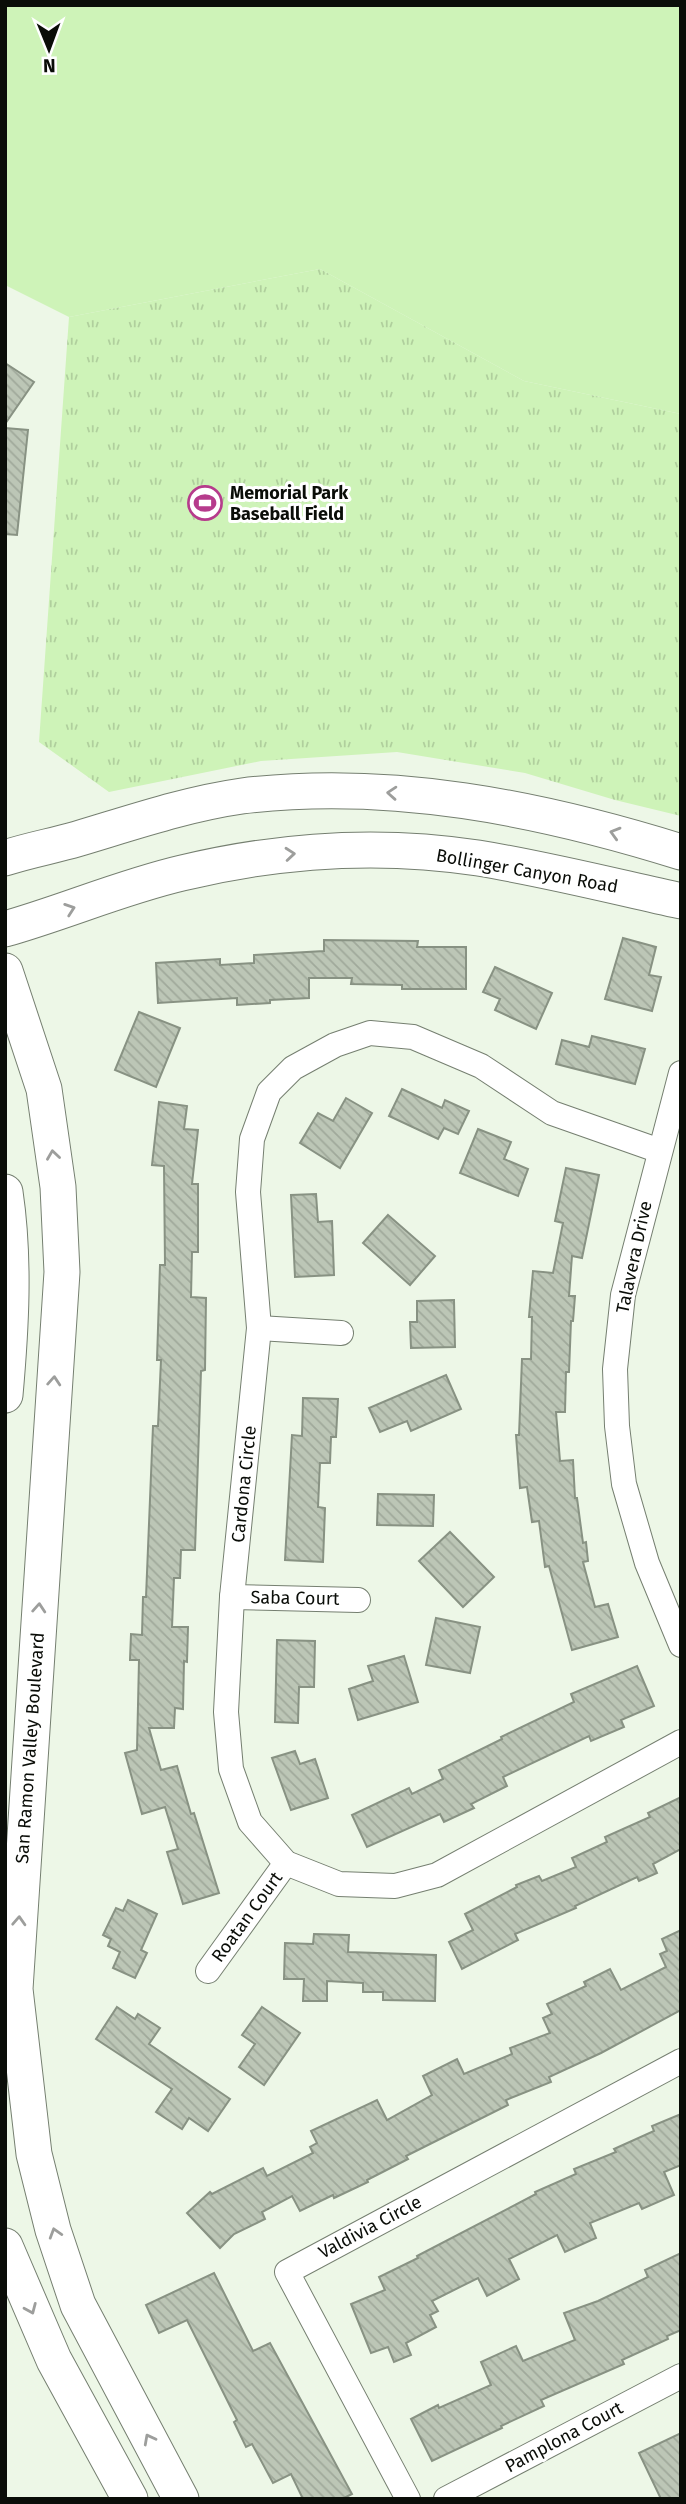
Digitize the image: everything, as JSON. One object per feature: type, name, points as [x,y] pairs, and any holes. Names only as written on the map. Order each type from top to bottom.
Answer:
[{"type":"main road","points":[[5,858],[192,806],[240,797],[318,791],[363,791],[483,803],[589,826],[681,852]]},
{"type":"main road","name":"Bollinger Canyon Road","points":[[5,929],[180,873],[266,857],[356,850],[477,858],[559,873],[681,901]]},
{"type":"main road","name":"San Ramon Valley Boulevard","points":[[5,971],[44,1089],[58,1186],[62,1272],[15,1989],[22,2062],[34,2154],[53,2230],[78,2305],[181,2499]]},
{"type":"main road","points":[[5,1192],[11,1230],[10,1336],[5,1395]]},
{"type":"main road","points":[[5,2246],[54,2360],[130,2499]]},
{"type":"street","name":"Cardona Circle","points":[[660,1151],[552,1113],[481,1066],[413,1037],[370,1033],[335,1045],[293,1068],[269,1092],[253,1139],[248,1192],[259,1328],[232,1597],[226,1712],[231,1769],[250,1822],[286,1863],[339,1884],[395,1886],[437,1875],[681,1742]]},
{"type":"street","name":"Talavera Drive","points":[[681,1073],[623,1295],[615,1369],[617,1426],[624,1484],[646,1563],[681,1645]]},
{"type":"street","points":[[259,1328],[341,1333]]},
{"type":"street","name":"Saba Court","points":[[232,1597],[358,1600]]},
{"type":"street","name":"Roatan Court","points":[[208,1971],[286,1863]]},
{"type":"street","name":"Valdivia Circle","points":[[408,2499],[286,2272],[681,2061]]},
{"type":"street","name":"Pamplona Court","points":[[446,2499],[681,2375]]},
{"type":"green space","points":[[5,5],[681,5],[681,414],[524,381],[320,269],[69,317],[5,285]]},
{"type":"green space","points":[[320,269],[524,381],[681,414],[681,816],[615,800],[525,773],[397,752],[261,761],[109,792],[39,742],[69,317]]},
{"type":"building","points":[[5,363],[34,382],[5,424]]},
{"type":"building","points":[[5,428],[28,430],[17,535],[5,534]]},
{"type":"building","points":[[623,938],[656,947],[649,975],[661,977],[652,1011],[605,999]]},
{"type":"building","points":[[324,940],[418,941],[417,947],[466,947],[466,989],[402,989],[402,985],[351,984],[352,978],[309,978],[309,998],[237,1005],[237,998],[158,1003],[156,963],[220,959],[220,965],[254,963],[254,955],[324,951]]},
{"type":"building","points":[[495,967],[552,993],[536,1029],[495,1010],[500,999],[483,992]]},
{"type":"building","points":[[139,1012],[180,1028],[156,1087],[115,1070]]},
{"type":"building","points":[[592,1036],[645,1049],[635,1084],[556,1064],[562,1040],[589,1047]]},
{"type":"building","points":[[402,1089],[442,1108],[445,1100],[469,1111],[458,1134],[444,1128],[438,1139],[389,1116]]},
{"type":"building","points":[[346,1098],[372,1113],[340,1168],[300,1143],[318,1113],[333,1121]]},
{"type":"building","points":[[159,1102],[187,1106],[184,1129],[198,1130],[192,1184],[198,1184],[198,1252],[192,1252],[191,1297],[206,1298],[205,1370],[201,1371],[195,1550],[181,1550],[180,1578],[174,1578],[172,1627],[188,1627],[183,1709],[175,1708],[174,1728],[149,1728],[161,1770],[177,1766],[219,1893],[183,1904],[167,1852],[178,1849],[165,1807],[142,1814],[125,1753],[137,1750],[139,1660],[130,1660],[131,1634],[142,1635],[153,1426],[158,1426],[161,1360],[157,1360],[160,1265],[165,1265],[164,1166],[152,1165]]},
{"type":"building","points":[[478,1129],[511,1142],[504,1159],[528,1169],[518,1196],[460,1173]]},
{"type":"building","points":[[566,1168],[599,1175],[582,1258],[572,1256],[569,1296],[575,1296],[569,1372],[566,1372],[565,1412],[556,1412],[560,1461],[573,1460],[575,1498],[588,1561],[583,1562],[595,1607],[608,1604],[618,1637],[572,1650],[549,1566],[545,1567],[539,1521],[532,1522],[527,1487],[520,1488],[516,1435],[519,1435],[522,1359],[531,1359],[532,1317],[529,1317],[533,1271],[553,1273],[563,1223],[555,1221]]},
{"type":"building","points":[[316,1194],[318,1222],[332,1221],[334,1275],[295,1277],[291,1195]]},
{"type":"building","points":[[388,1215],[435,1256],[410,1285],[363,1243]]},
{"type":"building","points":[[454,1300],[455,1347],[411,1348],[410,1322],[417,1322],[417,1301]]},
{"type":"building","points":[[446,1375],[461,1409],[411,1431],[407,1421],[380,1432],[369,1408]]},
{"type":"building","points":[[303,1398],[338,1399],[336,1437],[331,1437],[330,1463],[320,1463],[318,1507],[325,1508],[323,1562],[285,1560],[292,1435],[302,1436]]},
{"type":"building","points":[[378,1494],[434,1495],[433,1526],[377,1525]]},
{"type":"building","points":[[450,1532],[494,1577],[463,1607],[419,1561]]},
{"type":"building","points":[[436,1618],[480,1627],[470,1673],[426,1665]]},
{"type":"building","points":[[277,1640],[315,1641],[314,1687],[299,1687],[298,1723],[275,1722]]},
{"type":"building","points":[[404,1656],[418,1702],[358,1720],[349,1689],[373,1681],[368,1666]]},
{"type":"building","points":[[637,1666],[654,1706],[621,1720],[624,1727],[591,1741],[589,1736],[503,1777],[507,1786],[471,1804],[474,1808],[444,1822],[440,1814],[367,1847],[352,1815],[409,1788],[412,1794],[443,1779],[439,1770],[574,1702],[571,1694]]},
{"type":"building","points":[[295,1751],[300,1764],[315,1759],[328,1798],[291,1810],[272,1758]]},
{"type":"building","points":[[681,1797],[681,1849],[653,1864],[657,1873],[639,1881],[637,1877],[575,1906],[576,1908],[515,1934],[518,1940],[462,1969],[449,1942],[473,1930],[465,1914],[517,1887],[516,1885],[539,1876],[542,1881],[576,1867],[572,1858],[607,1842],[605,1837],[650,1817],[648,1813]]},
{"type":"building","points":[[128,1900],[157,1914],[141,1950],[147,1953],[135,1978],[113,1968],[120,1952],[108,1946],[111,1939],[103,1935],[116,1908],[123,1911]]},
{"type":"building","points":[[681,1930],[681,2010],[601,2053],[549,2077],[551,2082],[506,2100],[508,2105],[406,2156],[408,2159],[367,2180],[368,2182],[300,2211],[292,2196],[262,2212],[265,2219],[234,2234],[220,2248],[187,2213],[210,2192],[212,2194],[263,2168],[267,2176],[313,2153],[310,2147],[317,2143],[311,2131],[377,2100],[387,2120],[432,2095],[423,2076],[457,2059],[464,2074],[512,2054],[510,2048],[550,2033],[543,2018],[552,2014],[547,2004],[586,1986],[584,1982],[610,1969],[621,1990],[666,1967],[660,1954],[667,1951],[662,1939]]},
{"type":"building","points":[[314,1934],[349,1935],[348,1952],[436,1955],[435,2001],[383,2000],[383,1992],[363,1992],[363,1983],[327,1981],[327,2001],[303,2001],[304,1979],[284,1979],[285,1943],[313,1944]]},
{"type":"building","points":[[117,2007],[135,2019],[138,2014],[160,2028],[149,2044],[230,2099],[208,2131],[189,2118],[182,2129],[156,2112],[172,2089],[96,2039]]},
{"type":"building","points":[[262,2007],[300,2033],[264,2085],[239,2067],[255,2044],[242,2035]]},
{"type":"building","points":[[681,2114],[681,2165],[664,2172],[674,2195],[642,2209],[639,2203],[590,2223],[596,2238],[565,2252],[557,2235],[509,2259],[519,2279],[487,2296],[478,2278],[432,2301],[438,2311],[430,2315],[436,2327],[406,2343],[411,2355],[394,2362],[388,2347],[371,2353],[351,2304],[385,2290],[379,2277],[536,2194],[535,2192],[576,2174],[574,2169],[616,2152],[614,2149],[654,2131],[652,2126]]},
{"type":"building","points":[[681,2253],[681,2330],[667,2336],[668,2339],[622,2360],[624,2364],[541,2400],[544,2406],[432,2461],[411,2419],[438,2405],[439,2408],[491,2385],[481,2362],[516,2346],[523,2361],[575,2340],[564,2313],[598,2301],[648,2277],[645,2270]]},
{"type":"building","points":[[214,2273],[253,2351],[270,2343],[352,2494],[342,2499],[303,2499],[291,2474],[273,2483],[252,2444],[246,2447],[234,2422],[237,2420],[187,2320],[159,2333],[146,2305]]},
{"type":"building","points":[[681,2433],[681,2499],[661,2499],[639,2453]]},
{"type":"place","name":"Memorial Park Baseball Field","points":[[205,503]]}]
